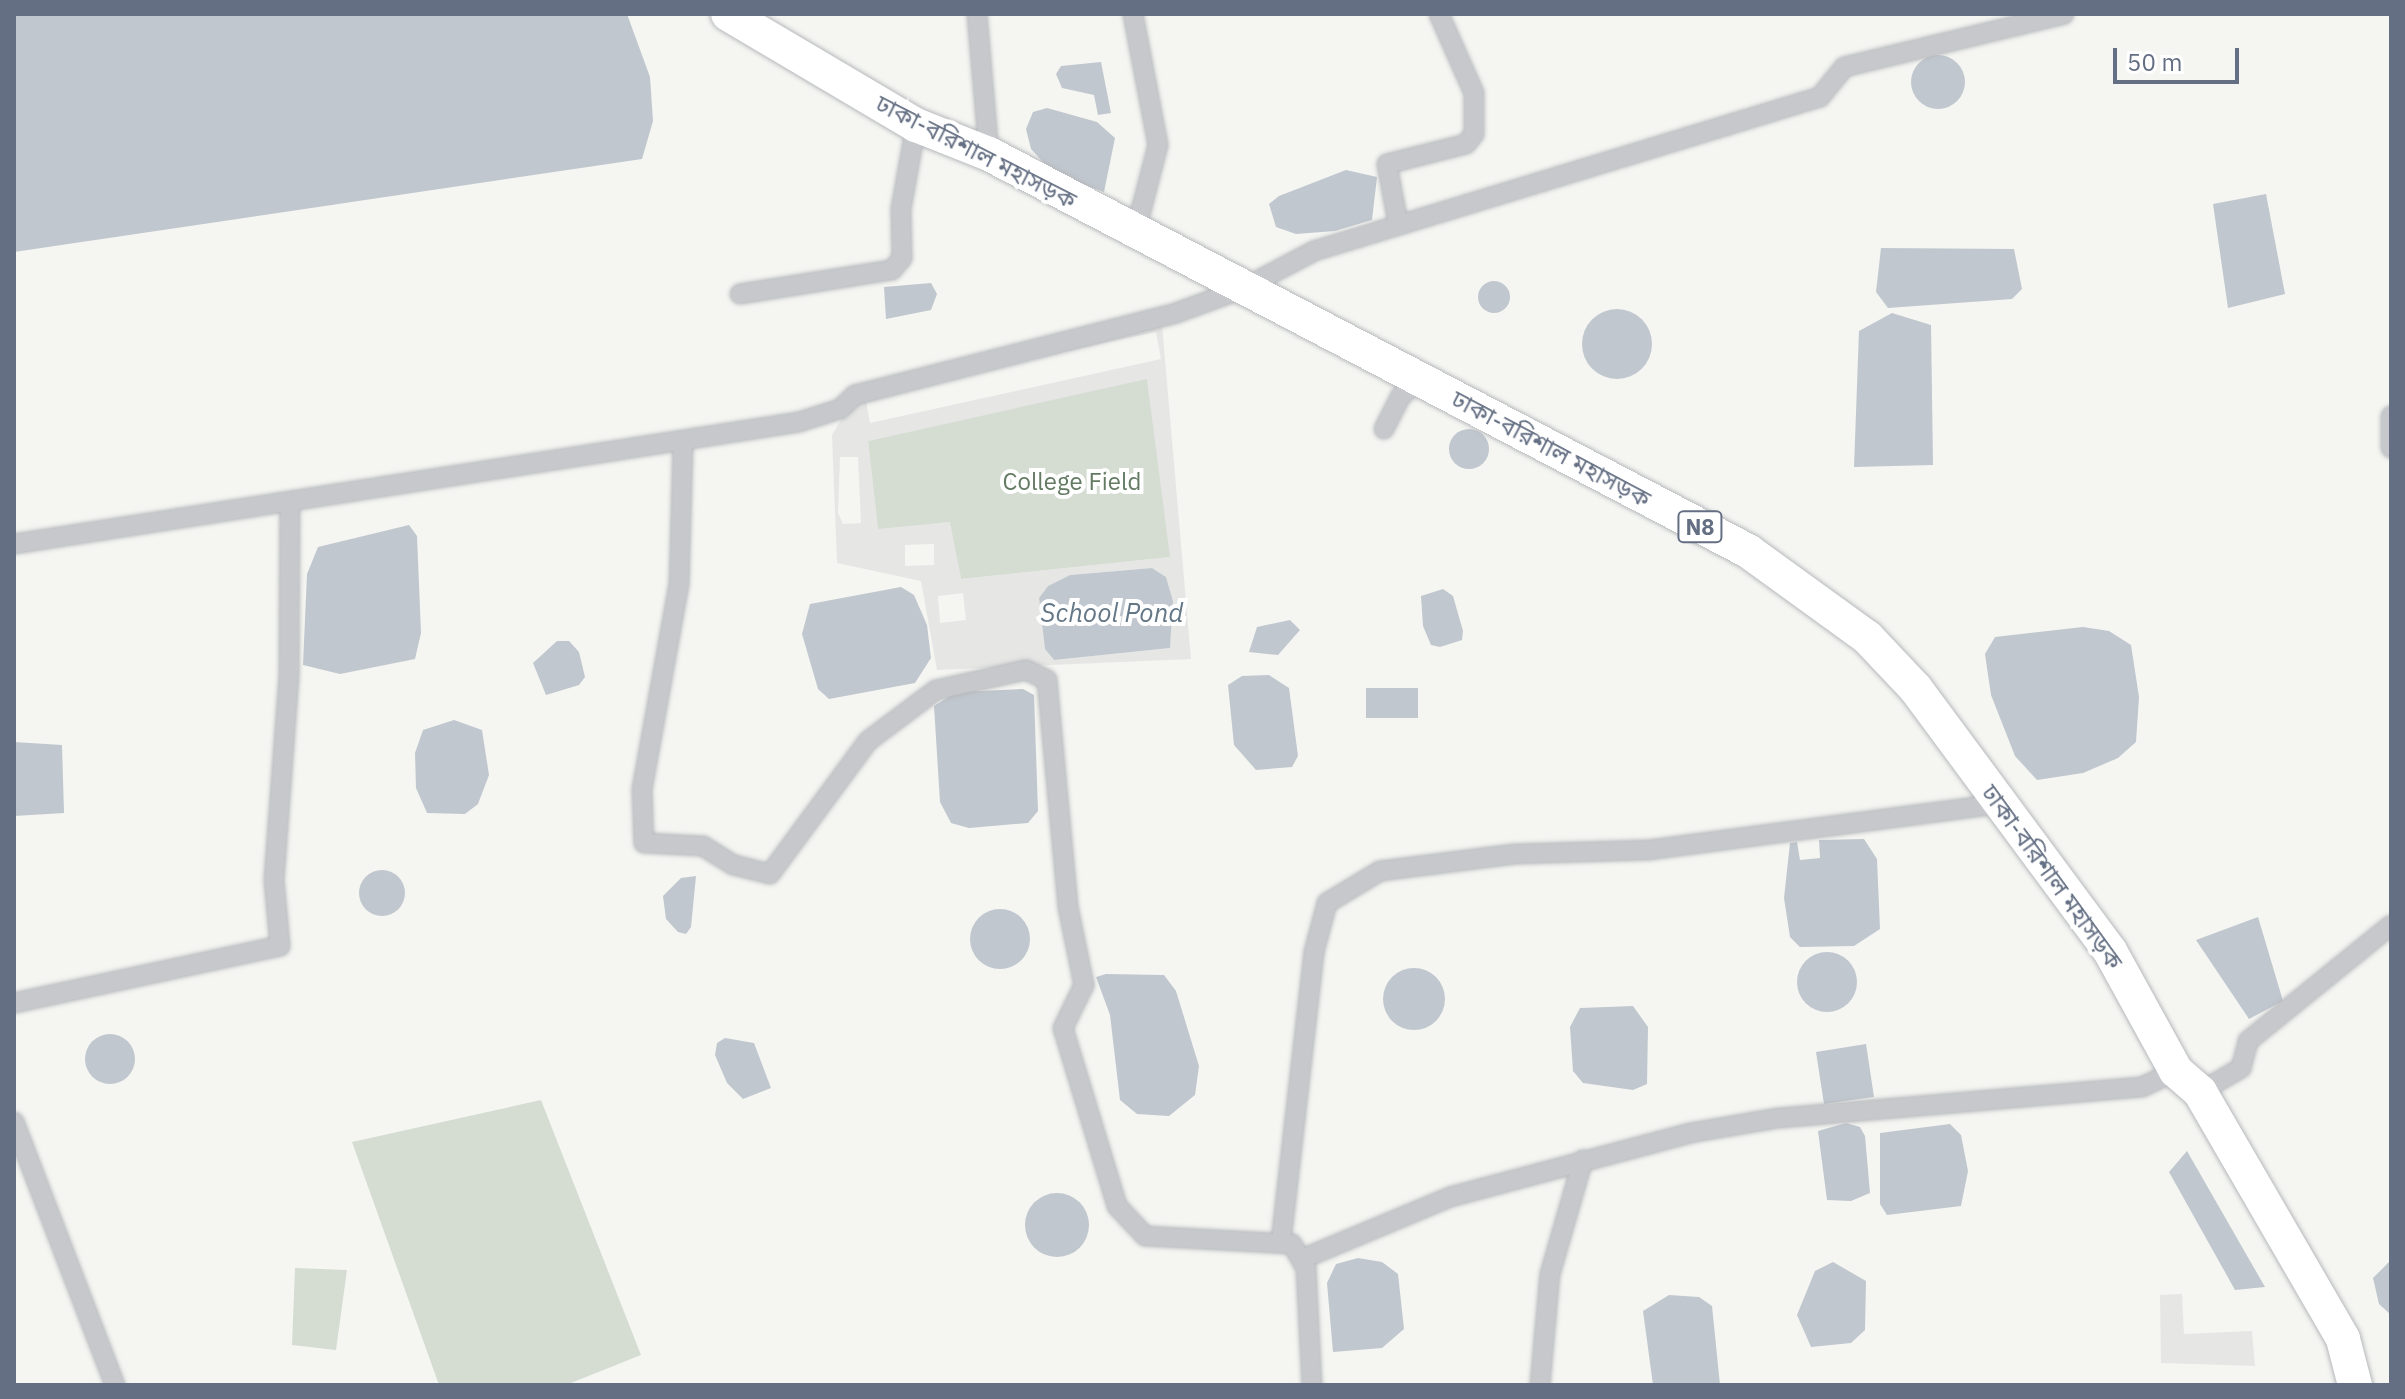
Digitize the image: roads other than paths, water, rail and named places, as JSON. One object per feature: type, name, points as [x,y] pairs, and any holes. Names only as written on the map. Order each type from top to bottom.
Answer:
[{"type":"highway","name":"ঢাকা-বরিশাল মহাসড়ক","points":[[728,14],[916,125],[989,154],[1135,234],[1421,379],[1748,551],[1867,637],[1916,689],[1998,804],[2110,951],[2343,1339],[2355,1385]]},
{"type":"street","points":[[977,14],[989,154]]},
{"type":"street","points":[[1133,14],[1158,145],[1135,234]]},
{"type":"street","points":[[1398,223],[1387,164],[1466,144],[1474,134],[1474,93],[1439,14]]},
{"type":"street","points":[[14,544],[683,444],[799,422],[840,409],[855,395],[1101,337],[1242,289],[1314,251],[1820,97],[1844,67],[2064,14]]},
{"type":"street","points":[[740,294],[892,270],[902,258],[901,209],[916,125]]},
{"type":"street","points":[[1384,429],[1400,397],[1421,379]]},
{"type":"street","points":[[2391,416],[2391,448]]},
{"type":"street","points":[[683,444],[679,584],[642,789],[644,843],[703,846],[734,865],[770,874],[868,741],[936,690],[969,678],[1038,673],[1047,680],[1068,907],[1084,985],[1063,1028],[1117,1206],[1125,1222],[1145,1236],[1292,1244],[1302,1259],[1312,1385]]},
{"type":"street","points":[[14,1003],[280,946],[274,880],[289,674],[290,503]]},
{"type":"street","points":[[1281,1242],[1314,952],[1327,903],[1380,871],[1515,854],[1649,850],[1998,804]]},
{"type":"street","points":[[1302,1259],[1450,1197],[1583,1160],[1779,1118],[2142,1087],[2188,1082],[2241,1068],[2248,1041],[2391,925]]},
{"type":"street","points":[[14,1122],[115,1385]]},
{"type":"street","points":[[1540,1385],[1550,1274],[1583,1160]]},
{"type":"water","points":[[14,14],[627,14],[650,77],[653,121],[642,159],[14,252]]},
{"type":"water","points":[[1938,55],[1957,63],[1965,82],[1957,101],[1938,109],[1919,101],[1911,82],[1919,63]]},
{"type":"water","points":[[1101,62],[1111,113],[1098,115],[1094,95],[1062,88],[1056,74],[1061,66]]},
{"type":"water","points":[[1047,108],[1097,122],[1115,138],[1104,192],[1053,173],[1031,149],[1026,129],[1033,112]]},
{"type":"water","points":[[1346,170],[1377,177],[1372,220],[1335,231],[1296,234],[1276,227],[1269,204],[1279,196]]},
{"type":"water","points":[[2266,194],[2285,294],[2228,308],[2213,204]]},
{"type":"water","points":[[1881,248],[2014,249],[2022,289],[2012,299],[1888,308],[1876,292]]},
{"type":"water","points":[[1494,281],[1505,286],[1510,297],[1505,308],[1494,313],[1483,308],[1478,297],[1483,286]]},
{"type":"water","points":[[931,283],[937,294],[931,310],[886,319],[884,287]]},
{"type":"water","points":[[1610,309],[1624,309],[1646,324],[1652,344],[1650,357],[1642,369],[1624,379],[1610,379],[1588,364],[1582,351],[1582,337],[1597,315]]},
{"type":"water","points":[[1892,313],[1931,325],[1933,465],[1854,467],[1859,331]]},
{"type":"water","points":[[1469,429],[1483,435],[1489,449],[1483,463],[1469,469],[1455,463],[1449,449],[1455,435]]},
{"type":"water","points":[[409,525],[417,536],[421,633],[415,659],[340,674],[303,665],[307,574],[318,547]]},
{"type":"water","name":"School Pond","points":[[1152,568],[1166,577],[1173,601],[1170,648],[1054,660],[1045,649],[1039,598],[1048,586],[1070,575]]},
{"type":"water","points":[[901,587],[914,595],[927,625],[931,658],[915,683],[829,699],[818,689],[802,634],[810,604]]},
{"type":"water","points":[[1443,589],[1453,596],[1463,631],[1462,640],[1440,647],[1431,645],[1423,626],[1421,596]]},
{"type":"water","points":[[1290,620],[1300,630],[1278,655],[1249,652],[1257,627]]},
{"type":"water","points":[[2083,627],[2109,631],[2131,645],[2139,697],[2136,742],[2118,758],[2083,773],[2037,780],[2015,756],[1991,695],[1985,654],[1995,637]]},
{"type":"water","points":[[557,641],[569,641],[579,652],[585,677],[579,685],[546,695],[533,663]]},
{"type":"water","points":[[1269,675],[1289,688],[1298,756],[1292,767],[1256,770],[1234,745],[1228,685],[1242,676]]},
{"type":"water","points":[[1366,688],[1418,688],[1418,718],[1366,718]]},
{"type":"water","points":[[1023,689],[1034,695],[1038,811],[1028,823],[969,828],[951,823],[940,802],[934,706],[956,692]]},
{"type":"water","points":[[454,720],[482,730],[489,775],[478,804],[465,814],[427,813],[416,788],[415,753],[423,730]]},
{"type":"water","points":[[14,742],[62,745],[64,813],[14,816]]},
{"type":"water","points":[[1864,839],[1877,859],[1880,929],[1854,946],[1800,947],[1790,937],[1784,898],[1790,843],[1797,842],[1800,860],[1820,858],[1819,840]]},
{"type":"water","points":[[382,870],[398,877],[405,893],[398,909],[382,916],[366,909],[359,893],[366,877]]},
{"type":"water","points":[[696,876],[691,927],[686,934],[678,932],[666,919],[663,896],[681,878]]},
{"type":"water","points":[[1000,909],[1012,911],[1021,918],[1028,927],[1028,951],[1021,960],[1012,967],[1000,969],[988,967],[979,960],[972,951],[970,939],[972,927],[979,918],[988,911]]},
{"type":"water","points":[[2258,917],[2283,1001],[2249,1019],[2196,940]]},
{"type":"water","points":[[1827,952],[1839,954],[1848,961],[1855,970],[1855,994],[1848,1003],[1839,1010],[1827,1012],[1815,1010],[1806,1003],[1799,994],[1797,982],[1799,970],[1806,961],[1815,954]]},
{"type":"water","points":[[1414,968],[1426,970],[1436,977],[1443,987],[1443,1011],[1436,1021],[1426,1028],[1414,1030],[1402,1028],[1392,1021],[1385,1011],[1383,999],[1385,987],[1392,977],[1402,970]]},
{"type":"water","points":[[1106,974],[1164,975],[1176,991],[1199,1066],[1195,1095],[1169,1116],[1137,1114],[1120,1100],[1110,1015],[1096,977]]},
{"type":"water","points":[[1633,1006],[1648,1027],[1647,1084],[1633,1090],[1583,1083],[1573,1071],[1570,1027],[1580,1008]]},
{"type":"water","points":[[110,1034],[127,1042],[135,1059],[127,1076],[110,1084],[93,1076],[85,1059],[93,1042]]},
{"type":"water","points":[[725,1038],[754,1043],[771,1088],[743,1099],[727,1083],[715,1055],[717,1043]]},
{"type":"water","points":[[1866,1044],[1874,1097],[1824,1104],[1816,1052]]},
{"type":"water","points":[[1846,1123],[1860,1127],[1865,1136],[1870,1193],[1851,1201],[1827,1200],[1818,1131]]},
{"type":"water","points":[[1950,1124],[1961,1135],[1968,1171],[1961,1206],[1887,1215],[1880,1204],[1880,1133]]},
{"type":"water","points":[[2187,1151],[2265,1287],[2235,1290],[2169,1172]]},
{"type":"water","points":[[1051,1193],[1063,1193],[1080,1202],[1087,1213],[1087,1237],[1080,1248],[1063,1257],[1051,1257],[1039,1252],[1030,1243],[1025,1231],[1025,1219],[1030,1207],[1039,1198]]},
{"type":"water","points":[[1358,1258],[1382,1262],[1398,1274],[1404,1329],[1382,1348],[1333,1352],[1327,1283],[1336,1264]]},
{"type":"water","points":[[2391,1260],[2391,1315],[2379,1304],[2373,1278]]},
{"type":"water","points":[[1833,1262],[1866,1281],[1865,1330],[1851,1343],[1811,1347],[1797,1315],[1815,1271]]},
{"type":"water","points":[[1669,1295],[1699,1297],[1712,1306],[1720,1385],[1653,1385],[1643,1311]]},
{"type":"park label","name":"College Field","points":[[1072,482]]}]
